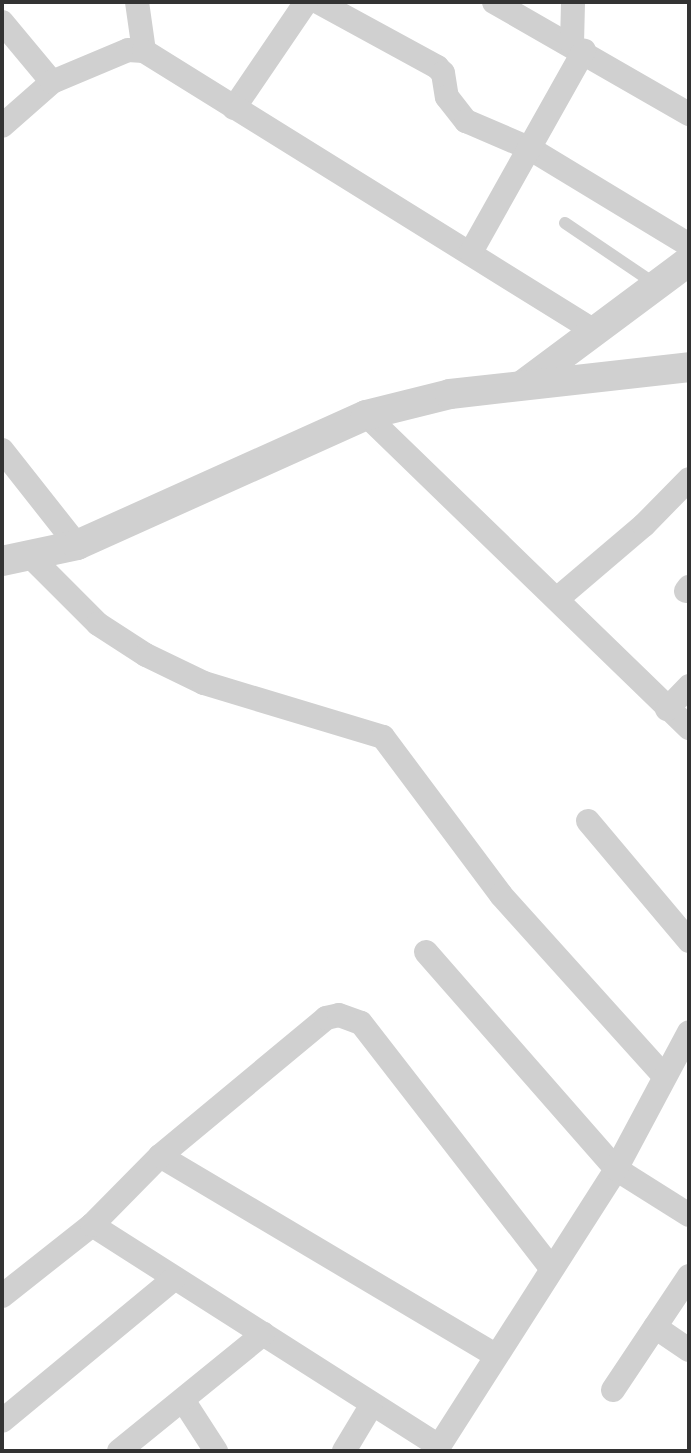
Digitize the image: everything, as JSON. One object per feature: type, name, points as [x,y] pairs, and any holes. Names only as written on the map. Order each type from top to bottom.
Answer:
[{"type":"street","points":[[137,2],[144,51]]},
{"type":"street","points":[[234,108],[306,2]]},
{"type":"street","points":[[318,2],[437,67],[443,73],[447,97],[466,121],[529,148],[689,245]]},
{"type":"street","points":[[494,2],[578,47],[689,114]]},
{"type":"street","points":[[471,252],[529,148],[578,47],[573,2]]},
{"type":"street","points":[[2,22],[52,82]]},
{"type":"street","points":[[2,126],[52,82],[128,50],[144,51],[596,332]]},
{"type":"street","points":[[522,385],[689,261]]},
{"type":"street","points":[[16,559],[77,545],[366,415],[450,394],[689,367]]},
{"type":"street","points":[[366,415],[689,728]]},
{"type":"street","points":[[2,450],[77,545]]},
{"type":"street","points":[[556,599],[644,525],[689,479]]},
{"type":"street","points":[[16,559],[98,624],[146,655],[204,683],[383,737],[501,895],[664,1076]]},
{"type":"street","points":[[667,709],[689,686]]},
{"type":"street","points":[[587,821],[689,941]]},
{"type":"street","points":[[426,952],[616,1169],[689,1215]]},
{"type":"street","points":[[2,1296],[92,1225],[160,1156],[327,1018],[350,1017],[361,1023],[551,1268]]},
{"type":"street","points":[[92,1225],[437,1449],[616,1169],[689,1032]]},
{"type":"street","points":[[160,1156],[495,1355]]},
{"type":"street","points":[[613,1390],[689,1276]]},
{"type":"street","points":[[2,1421],[175,1279]]},
{"type":"street","points":[[655,1327],[689,1350]]},
{"type":"street","points":[[119,1451],[263,1334]]},
{"type":"street","points":[[183,1399],[216,1451]]},
{"type":"street","points":[[344,1451],[371,1406]]},
{"type":"lane","points":[[565,223],[658,286]]}]
